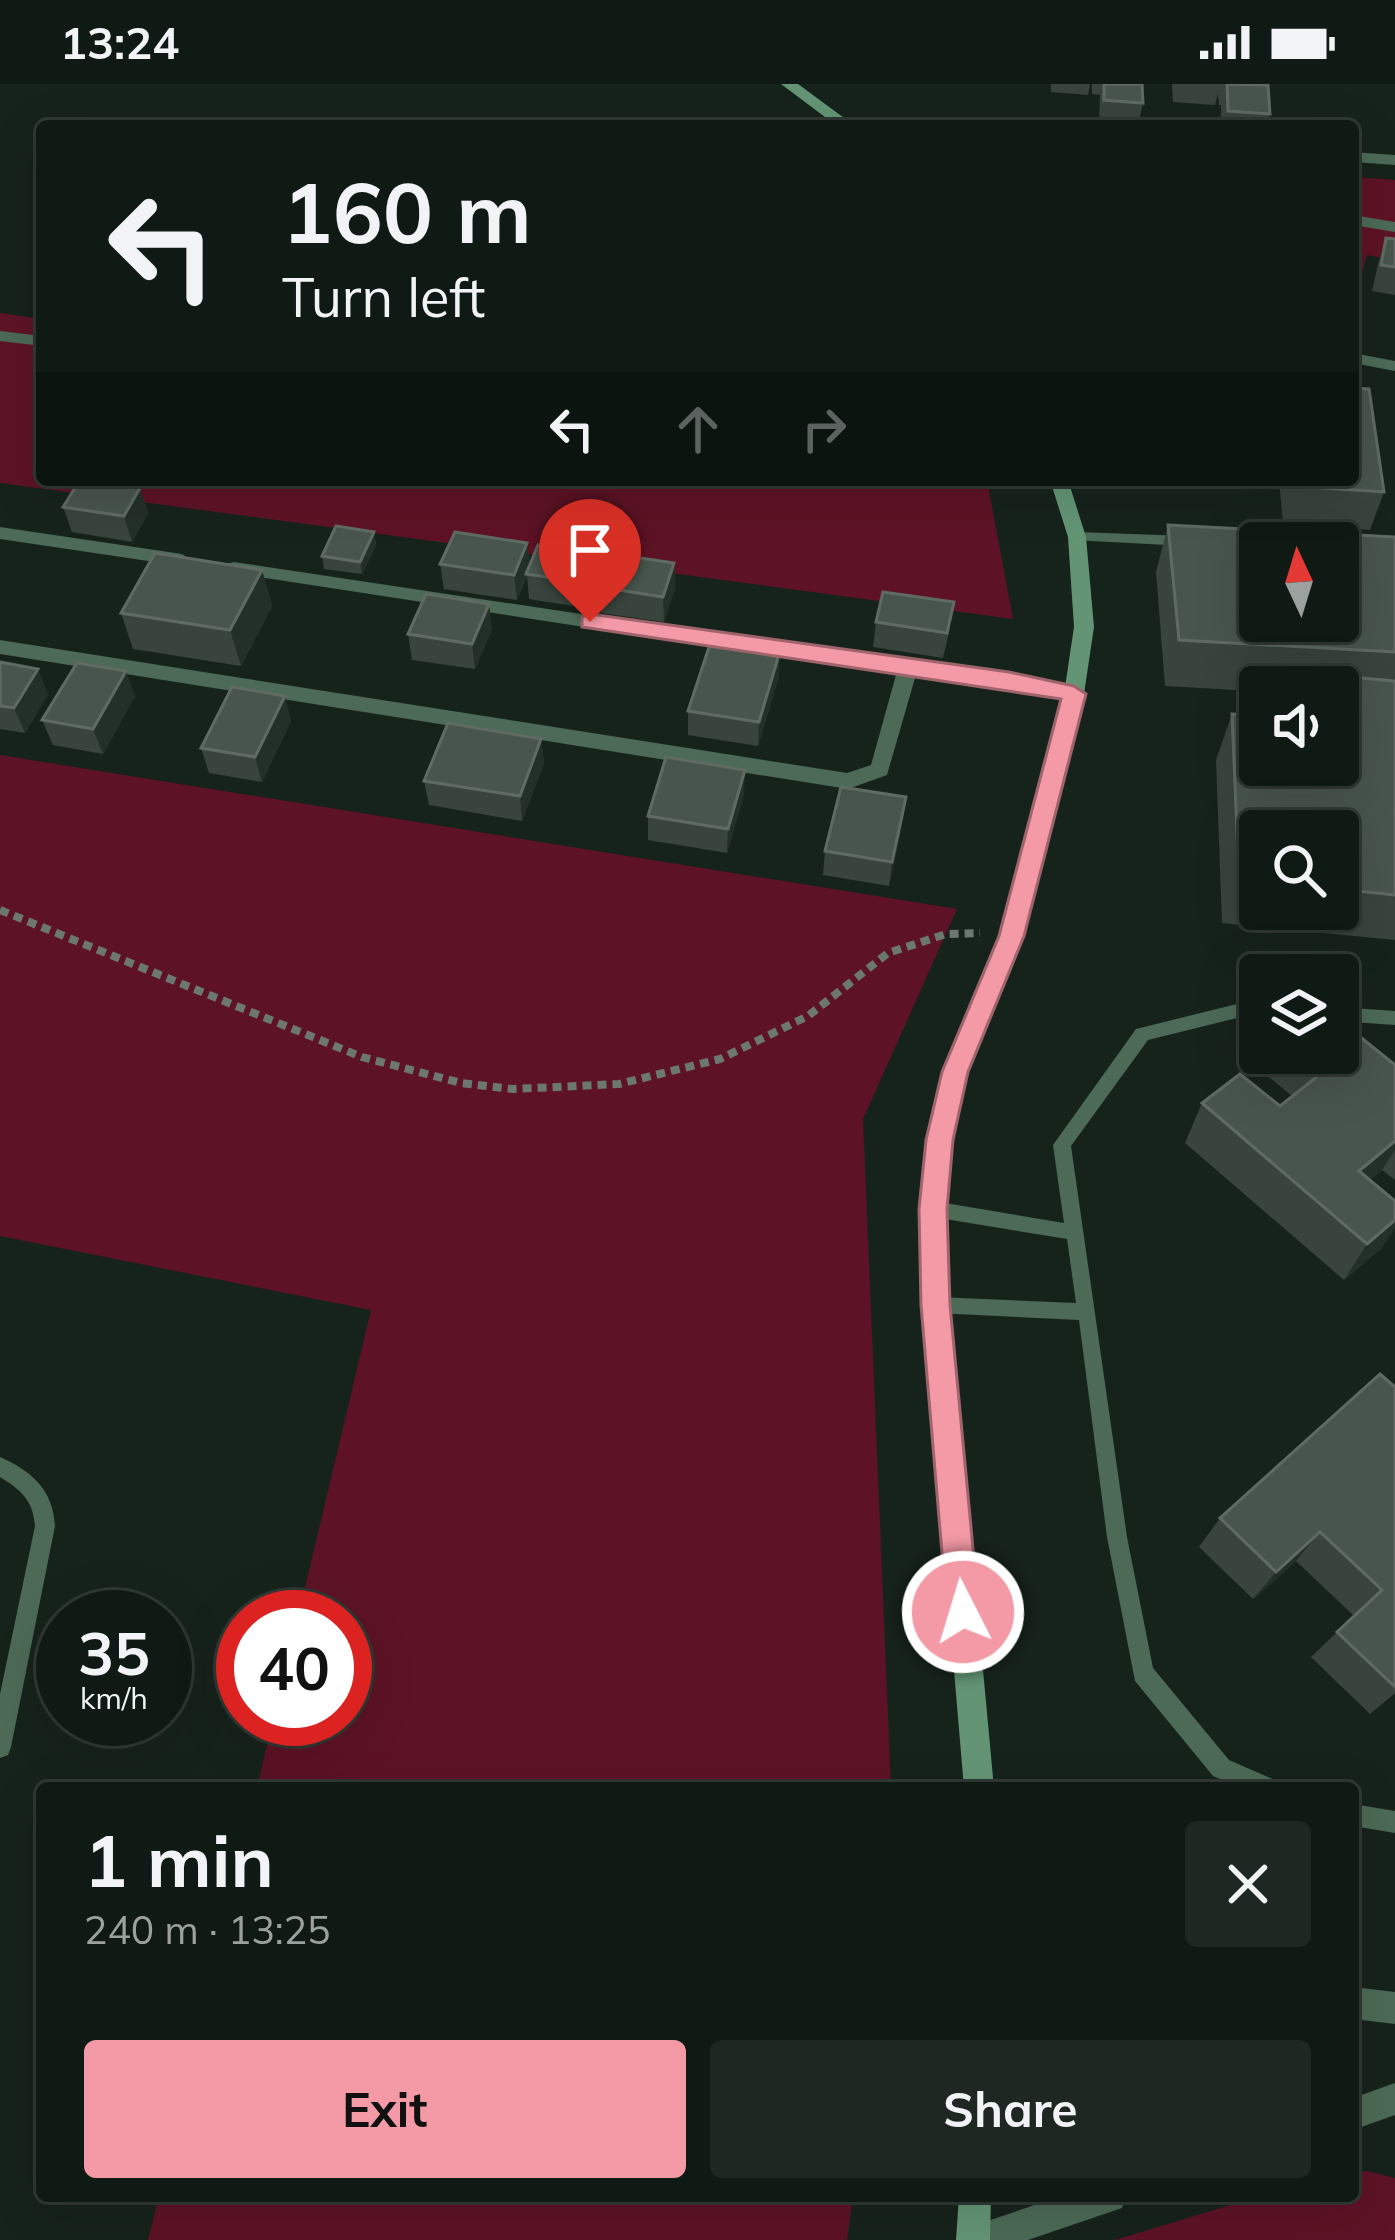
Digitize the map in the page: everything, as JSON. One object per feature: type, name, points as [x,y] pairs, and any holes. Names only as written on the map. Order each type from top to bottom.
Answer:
[{"type":"street","points":[[788,84],[839,120]]},
{"type":"street","points":[[1359,157],[1395,160]]},
{"type":"street","points":[[1359,221],[1395,227]]},
{"type":"street","points":[[0,336],[36,340]]},
{"type":"street","points":[[1359,359],[1395,366]]},
{"type":"street","points":[[978,1782],[936,1305],[933,1209],[939,1140],[955,1072],[1012,936],[1074,694],[1084,627],[1078,537],[1061,486]]},
{"type":"street","points":[[0,533],[907,670],[1009,680],[1074,694]]},
{"type":"street","points":[[0,646],[848,781],[880,770],[907,670]]},
{"type":"street","points":[[1359,2004],[1395,2008]]},
{"type":"street","points":[[1359,2112],[1395,2099]]},
{"type":"street","points":[[975,2202],[976,2240],[1091,2202]]},
{"type":"lane","points":[[1078,537],[1197,542]]},
{"type":"lane","points":[[1239,1010],[1142,1034],[1062,1145],[1117,1537],[1143,1673],[1221,1768],[1253,1782]]},
{"type":"lane","points":[[1359,1015],[1395,1018]]},
{"type":"lane","points":[[933,1209],[1076,1233]]},
{"type":"lane","points":[[936,1305],[1088,1312]]},
{"type":"lane","points":[[0,1466],[33,1485],[45,1501],[45,1526],[0,1747]]},
{"type":"lane","points":[[1359,1816],[1395,1822]]},
{"type":"path","points":[[0,910],[362,1057],[460,1083],[513,1089],[584,1088],[671,1074],[766,1039],[808,1016],[888,953],[915,941],[978,932],[1012,936]]},
{"type":"shaded area","points":[[1359,177],[1395,180],[1395,261],[1367,255],[1359,283]]},
{"type":"shaded area","points":[[0,313],[36,318],[36,486],[988,486],[1013,619],[0,483]]},
{"type":"shaded area","points":[[0,755],[957,909],[863,1119],[891,1782],[258,1782],[267,1746],[372,1746],[372,1590],[304,1590],[371,1310],[0,1236]]},
{"type":"shaded area","points":[[1359,2172],[1395,2178],[1395,2240],[1115,2240],[1240,2202],[1359,2202]]},
{"type":"shaded area","points":[[158,2202],[852,2202],[847,2240],[148,2240]]},
{"type":"building","points":[[1104,84],[1142,84],[1143,103],[1104,100]]},
{"type":"building","points":[[1227,84],[1268,85],[1270,114],[1228,111]]},
{"type":"building","points":[[1386,238],[1395,239],[1395,267],[1381,265]]},
{"type":"building","points":[[1359,388],[1369,389],[1384,492],[1295,486],[1359,486]]},
{"type":"building","points":[[76,486],[140,488],[124,516],[63,507]]},
{"type":"building","points":[[1168,525],[1239,529],[1239,642],[1359,642],[1359,535],[1395,537],[1395,652],[1179,640]]},
{"type":"building","points":[[336,526],[374,532],[360,562],[322,556]]},
{"type":"building","points":[[455,532],[527,543],[514,575],[440,564]]},
{"type":"building","points":[[538,545],[601,554],[590,583],[526,574]]},
{"type":"building","points":[[155,553],[262,570],[230,630],[121,613]]},
{"type":"building","points":[[613,554],[674,563],[663,597],[600,587]]},
{"type":"building","points":[[883,592],[954,602],[947,633],[876,622]]},
{"type":"building","points":[[426,594],[489,604],[472,644],[408,634]]},
{"type":"building","points":[[711,641],[780,651],[759,722],[688,711]]},
{"type":"building","points":[[0,662],[38,669],[14,708],[0,706]]},
{"type":"building","points":[[77,663],[126,671],[93,729],[42,720]]},
{"type":"building","points":[[1359,678],[1395,681],[1395,895],[1359,891],[1359,810],[1239,810],[1239,880],[1232,714],[1239,715],[1239,786],[1359,786]]},
{"type":"building","points":[[232,687],[285,696],[255,757],[201,748]]},
{"type":"building","points":[[448,723],[541,739],[520,796],[424,781]]},
{"type":"building","points":[[666,757],[745,770],[728,829],[648,816]]},
{"type":"building","points":[[841,787],[906,797],[892,862],[825,851]]},
{"type":"building","points":[[1359,1036],[1395,1065],[1395,1141],[1359,1171],[1395,1201],[1395,1220],[1367,1244],[1202,1103],[1240,1074],[1280,1106],[1320,1074],[1359,1074]]},
{"type":"building","points":[[1380,1374],[1395,1387],[1395,1687],[1337,1632],[1382,1590],[1320,1532],[1276,1572],[1220,1518]]},
{"type":"route","points":[[590,622],[907,670],[1009,680],[1074,694],[1012,936],[955,1072],[939,1140],[933,1209],[936,1305],[963,1612]]}]
